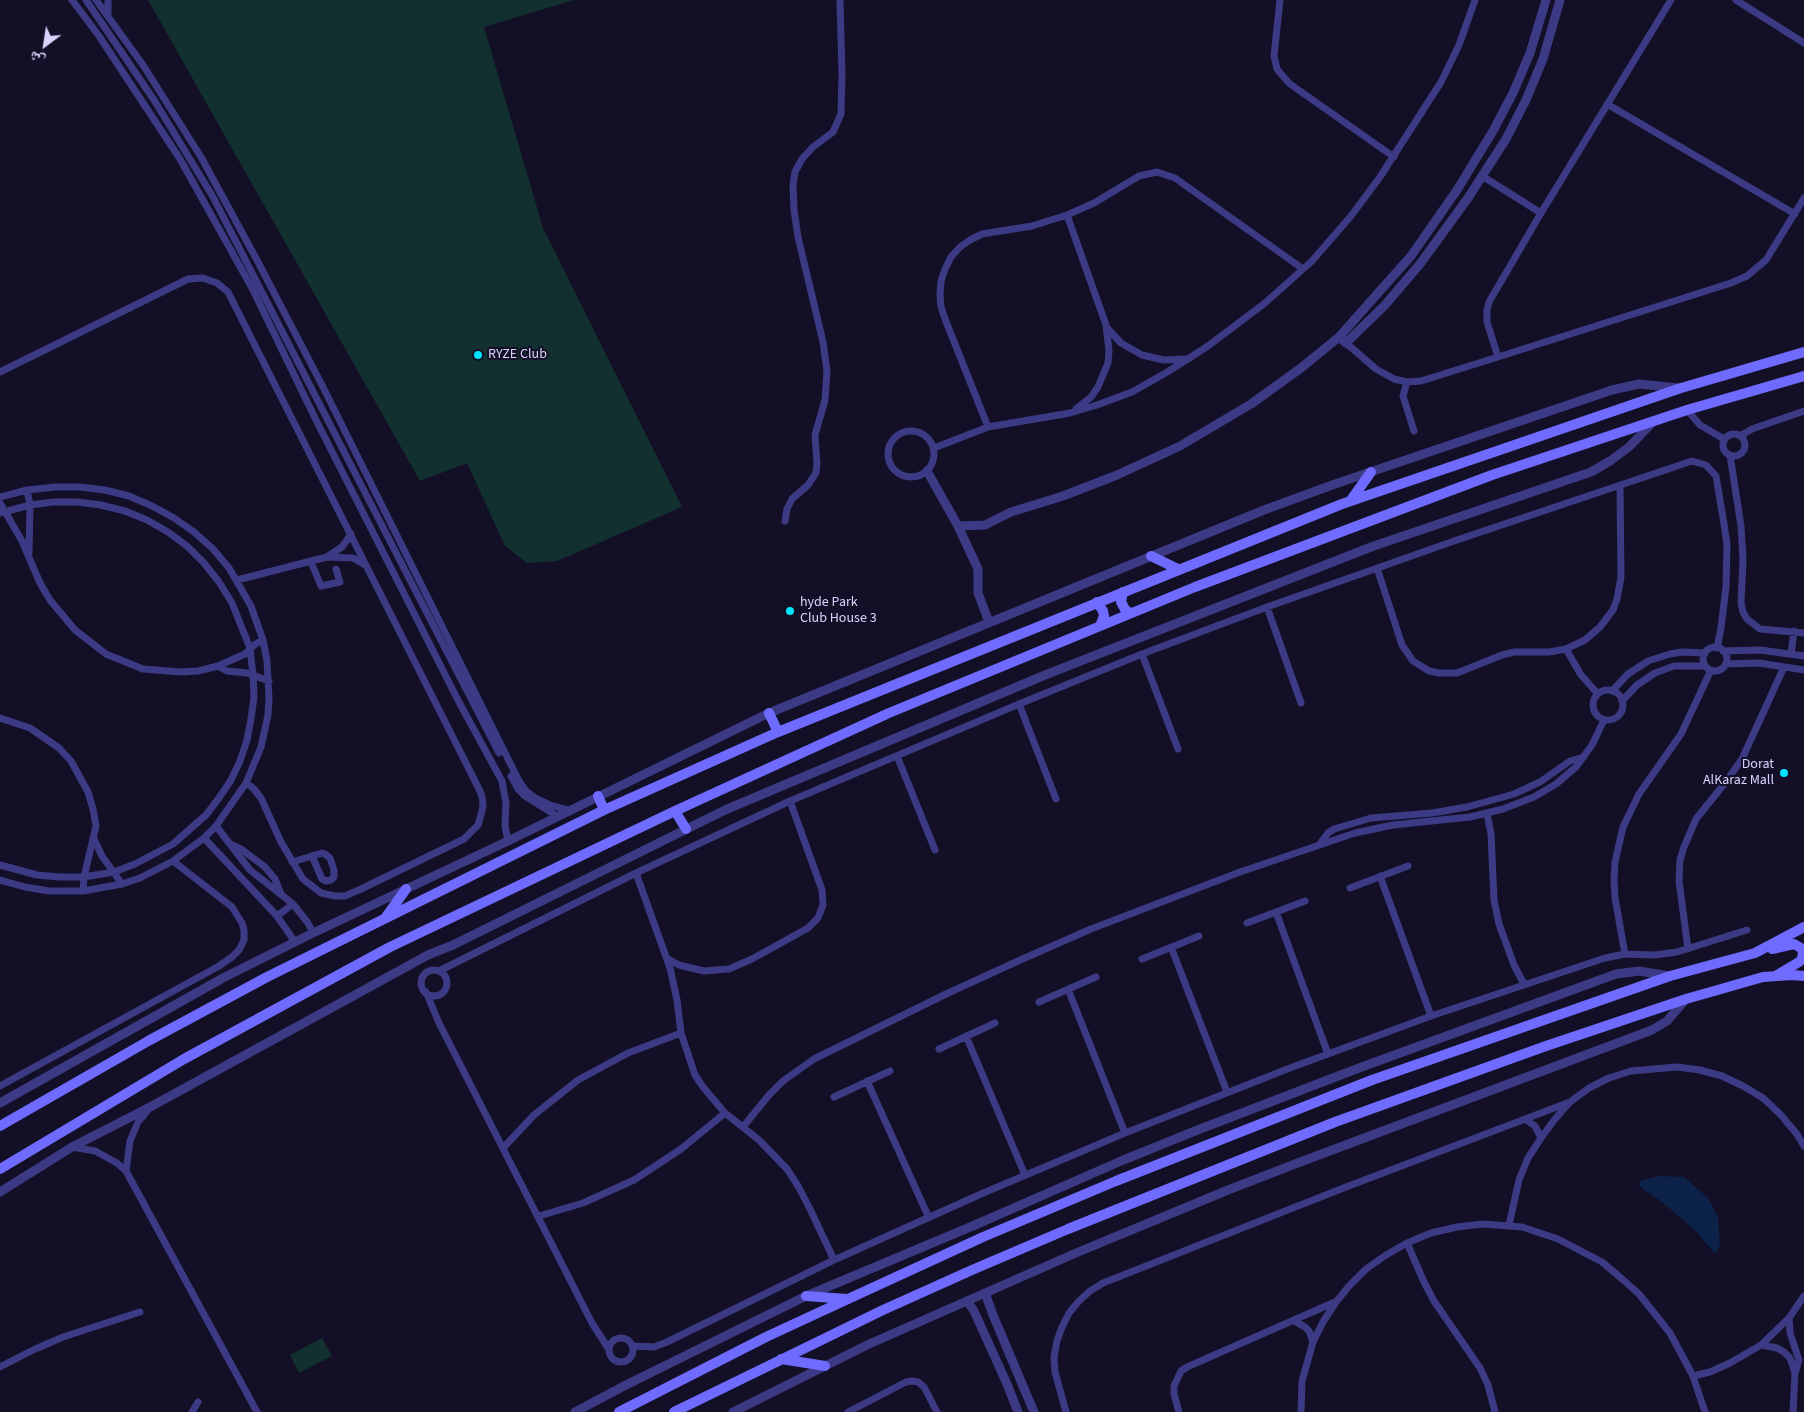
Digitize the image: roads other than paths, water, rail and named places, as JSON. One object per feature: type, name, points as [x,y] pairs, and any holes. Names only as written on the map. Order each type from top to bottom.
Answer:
[{"type":"main road","points":[[0,1126],[190,1018],[267,977],[604,810],[778,732],[1351,500],[1681,388],[1804,352]]},
{"type":"main road","points":[[0,1168],[184,1059],[390,947],[675,810],[889,713],[1195,586],[1492,475],[1687,410],[1804,376]]},
{"type":"main road","points":[[1351,500],[1371,472]]},
{"type":"main road","points":[[1151,556],[1178,570]]},
{"type":"main road","points":[[1123,592],[1121,602],[1126,611],[1131,613]]},
{"type":"main road","points":[[1097,602],[1101,606],[1104,616],[1100,626]]},
{"type":"main road","points":[[770,713],[778,732]]},
{"type":"main road","points":[[598,796],[604,810]]},
{"type":"main road","points":[[675,810],[686,830]]},
{"type":"main road","points":[[385,918],[406,889]]},
{"type":"main road","points":[[1756,953],[1804,927]]},
{"type":"main road","points":[[619,1412],[766,1337],[983,1237],[1248,1128],[1372,1080],[1670,976],[1790,944],[1801,948],[1803,956],[1800,962],[1777,976]]},
{"type":"main road","points":[[674,1412],[781,1359],[972,1270],[1068,1229],[1335,1122],[1546,1046],[1686,999],[1750,980],[1777,976],[1804,976]]},
{"type":"main road","points":[[806,1296],[848,1299]]},
{"type":"main road","points":[[781,1359],[825,1366]]},
{"type":"street","points":[[72,0],[180,159],[252,288],[316,420],[456,695],[502,781],[506,803],[505,826],[508,841]]},
{"type":"street","points":[[86,0],[154,100],[213,196],[518,789],[534,803],[557,816]]},
{"type":"street","points":[[96,0],[152,80],[200,157],[258,262],[519,781],[526,791],[536,799],[568,810]]},
{"type":"street","points":[[108,0],[108,15]]},
{"type":"street","points":[[785,521],[787,509],[792,499],[808,485],[816,473],[815,435],[825,400],[827,371],[825,351],[798,237],[793,185],[802,159],[813,147],[833,132],[841,114],[840,0]]},
{"type":"street","points":[[1280,0],[1274,56],[1280,74],[1290,84],[1394,157]]},
{"type":"street","points":[[934,448],[988,427],[1070,413],[1098,406],[1132,392],[1188,359],[1246,318],[1303,269],[1351,216],[1394,157],[1424,111],[1447,70],[1475,0]]},
{"type":"street","points":[[958,526],[985,525],[1011,512],[1063,496],[1117,475],[1180,446],[1250,404],[1301,368],[1339,337],[1411,256],[1462,182],[1493,131],[1513,93],[1530,53],[1546,0]]},
{"type":"street","points":[[1346,343],[1385,305],[1420,264],[1453,221],[1506,138],[1526,100],[1546,52],[1560,0]]},
{"type":"street","points":[[1498,357],[1486,322],[1489,302],[1607,104],[1672,0]]},
{"type":"street","points":[[1736,0],[1804,43]]},
{"type":"street","points":[[1607,104],[1795,214]]},
{"type":"street","points":[[988,427],[941,307],[941,281],[945,268],[951,257],[970,240],[982,234],[1032,226],[1067,215],[1101,200],[1139,176],[1157,172],[1175,178],[1303,269]]},
{"type":"street","points":[[1482,176],[1541,213]]},
{"type":"street","points":[[1339,337],[1376,369],[1394,379],[1407,382],[1421,381],[1739,280],[1754,271],[1766,260],[1804,198]]},
{"type":"street","points":[[1067,215],[1106,325],[1109,351],[1104,376],[1091,397],[1070,413]]},
{"type":"street","points":[[0,372],[188,279],[203,278],[217,283],[228,292],[478,787],[482,796],[481,815],[472,832],[464,839],[345,896],[335,896],[321,893],[303,879],[292,862],[261,798],[246,783]]},
{"type":"street","points":[[1106,325],[1121,343],[1142,355],[1164,360],[1188,359]]},
{"type":"street","points":[[1407,382],[1404,400],[1414,431]]},
{"type":"street","points":[[0,1103],[223,978],[770,713],[1264,510],[1612,390],[1639,384],[1681,388]]},
{"type":"street","points":[[1687,410],[1700,425],[1724,439]]},
{"type":"street","points":[[1740,436],[1752,429],[1804,411]]},
{"type":"street","points":[[0,1192],[72,1147],[152,1106],[428,955],[453,945],[725,810],[1055,671],[1371,547],[1590,472],[1610,461],[1628,447],[1652,423]]},
{"type":"street","points":[[909,431],[917,431],[925,435],[934,448],[932,464],[920,476],[904,476],[897,473],[888,460],[890,444],[895,437],[909,431]]},
{"type":"street","points":[[1724,439],[1732,434],[1740,436],[1744,440],[1743,451],[1735,456],[1730,456]]},
{"type":"street","points":[[1724,439],[1723,449],[1730,456],[1741,526],[1741,603],[1743,612],[1747,619],[1760,629],[1804,632]]},
{"type":"street","points":[[608,1348],[612,1341],[620,1337],[628,1340],[633,1346],[632,1356],[624,1361],[614,1360],[592,1323],[504,1147],[439,1023],[422,985],[423,976],[429,971],[439,971],[636,873],[790,802],[1019,704],[1142,654],[1376,568],[1692,461],[1706,465],[1716,476],[1724,524],[1727,566],[1720,649],[1726,655],[1726,664]]},
{"type":"street","points":[[927,471],[958,526],[978,569],[978,594],[990,622]]},
{"type":"street","points":[[0,497],[27,490],[55,486],[80,487],[113,492],[152,506],[174,518],[213,549],[237,580],[251,606],[263,640],[269,681],[268,714],[265,731],[257,760],[246,783],[216,826],[173,862],[140,878],[122,884],[83,891],[49,891],[0,880]]},
{"type":"street","points":[[1376,568],[1402,646],[1413,661],[1429,671],[1448,674],[1508,654],[1526,651],[1549,652],[1566,648],[1585,640],[1600,628],[1613,610],[1618,599],[1621,577],[1620,486]]},
{"type":"street","points":[[27,490],[30,504],[29,556]]},
{"type":"street","points":[[0,865],[37,875],[84,877],[114,872],[155,855],[173,844],[201,820],[231,780],[247,740],[252,719],[253,675],[250,648],[232,602],[219,582],[193,552],[168,532],[147,520],[125,511],[78,502],[30,504],[2,512]]},
{"type":"street","points":[[0,503],[2,512],[29,556],[40,583],[61,616],[75,630],[106,654],[143,669],[181,672],[198,671],[218,666],[245,654],[250,648],[263,640]]},
{"type":"street","points":[[328,557],[342,546],[351,534]]},
{"type":"street","points":[[237,580],[328,557],[353,558],[368,567]]},
{"type":"street","points":[[312,562],[321,586],[340,582],[336,569]]},
{"type":"street","points":[[1267,607],[1301,703]]},
{"type":"street","points":[[1791,654],[1794,631]]},
{"type":"street","points":[[1566,648],[1581,675],[1598,694]]},
{"type":"street","points":[[1612,691],[1628,674],[1648,661],[1670,654],[1705,653],[1712,648],[1760,650],[1804,656]]},
{"type":"street","points":[[1705,653],[1704,662],[1708,668]]},
{"type":"street","points":[[1142,654],[1178,749]]},
{"type":"street","points":[[1622,701],[1637,685],[1659,671],[1684,665],[1720,670],[1726,664],[1753,663],[1804,670]]},
{"type":"street","points":[[218,666],[227,671],[253,675],[269,681]]},
{"type":"street","points":[[1688,949],[1679,881],[1680,860],[1684,846],[1696,819],[1730,777],[1742,758],[1784,666]]},
{"type":"street","points":[[1626,954],[1615,898],[1614,880],[1616,853],[1623,827],[1639,794],[1681,734],[1698,702],[1708,668]]},
{"type":"street","points":[[1602,691],[1612,691],[1617,693],[1622,701],[1622,710],[1613,719],[1604,720],[1596,714],[1593,706],[1595,697],[1602,691]]},
{"type":"street","points":[[1019,704],[1056,799]]},
{"type":"street","points":[[0,718],[14,721],[42,735],[59,748],[81,776],[91,800],[96,826],[84,877],[83,891]]},
{"type":"street","points":[[743,1127],[783,1081],[805,1065],[883,1024],[1018,961],[1091,930],[1202,886],[1373,829],[1487,814],[1544,792],[1566,776],[1584,757],[1604,720]]},
{"type":"street","points":[[896,756],[935,850]]},
{"type":"street","points":[[1319,846],[1334,829],[1371,818],[1466,808],[1514,794],[1540,782],[1570,761],[1584,757]]},
{"type":"street","points":[[668,959],[691,969],[716,971],[729,969],[746,962],[808,928],[818,918],[823,904],[822,890],[790,802]]},
{"type":"street","points":[[1415,814],[1416,823]]},
{"type":"street","points":[[1487,814],[1491,834],[1494,900],[1499,924],[1511,958],[1524,984]]},
{"type":"street","points":[[216,826],[250,870],[292,904],[308,923],[313,933]]},
{"type":"street","points":[[94,838],[102,856],[122,884]]},
{"type":"street","points":[[204,838],[277,916],[295,942]]},
{"type":"street","points":[[230,844],[241,848],[265,867],[275,879],[281,894]]},
{"type":"street","points":[[292,862],[312,856]]},
{"type":"street","points":[[0,1086],[219,966],[239,950],[244,940],[244,930],[232,907],[173,862]]},
{"type":"street","points":[[1350,888],[1408,866]]},
{"type":"street","points":[[636,873],[668,959],[678,1000],[681,1033],[695,1075],[725,1112],[774,1154],[793,1178],[834,1260]]},
{"type":"street","points":[[1380,876],[1432,1016]]},
{"type":"street","points":[[1247,923],[1305,901]]},
{"type":"street","points":[[277,916],[292,904]]},
{"type":"street","points":[[1276,912],[1328,1054]]},
{"type":"street","points":[[633,1346],[654,1347],[666,1342],[834,1260],[1025,1175],[1227,1092],[1328,1054],[1524,984],[1605,958],[1626,954],[1666,954],[1748,930]]},
{"type":"street","points":[[1142,958],[1199,936]]},
{"type":"street","points":[[1170,947],[1227,1092]]},
{"type":"street","points":[[426,992],[434,996],[445,990],[447,981],[439,971]]},
{"type":"street","points":[[575,1412],[806,1296],[975,1225],[1121,1160],[1359,1068],[1616,974],[1639,971],[1670,976]]},
{"type":"street","points":[[1039,1002],[1096,977]]},
{"type":"street","points":[[1068,989],[1125,1133]]},
{"type":"street","points":[[733,1412],[825,1366],[1076,1253],[1295,1164],[1652,1030],[1667,1021],[1686,999]]},
{"type":"street","points":[[939,1049],[994,1023]]},
{"type":"street","points":[[504,1147],[534,1115],[578,1080],[628,1053],[681,1033]]},
{"type":"street","points":[[966,1036],[1025,1175]]},
{"type":"street","points":[[1509,1225],[1519,1180],[1528,1158],[1541,1138],[1570,1102],[1589,1088],[1609,1078],[1631,1071],[1677,1067],[1700,1070],[1722,1076],[1763,1098],[1780,1114],[1804,1146]]},
{"type":"street","points":[[834,1097],[890,1071]]},
{"type":"street","points":[[867,1082],[929,1218]]},
{"type":"street","points":[[1066,1412],[1055,1372],[1054,1356],[1057,1341],[1069,1313],[1090,1291],[1130,1272],[1570,1102]]},
{"type":"street","points":[[126,1171],[127,1151],[133,1132],[144,1114],[152,1106]]},
{"type":"street","points":[[539,1216],[583,1203],[634,1180],[681,1149],[725,1112]]},
{"type":"street","points":[[1525,1119],[1535,1126],[1541,1138]]},
{"type":"street","points":[[72,1147],[95,1151],[117,1163],[126,1171],[257,1412]]},
{"type":"street","points":[[1301,1412],[1302,1381],[1313,1342],[1336,1302],[1366,1269],[1386,1254],[1431,1233],[1483,1224],[1509,1225],[1535,1230],[1558,1239],[1594,1258],[1621,1278],[1639,1294],[1661,1319],[1683,1354],[1693,1376],[1705,1412]]},
{"type":"street","points":[[1407,1243],[1434,1301],[1480,1368],[1488,1385],[1495,1412]]},
{"type":"street","points":[[985,1293],[1034,1412]]},
{"type":"street","points":[[1693,1376],[1710,1372],[1730,1363],[1761,1345],[1789,1318],[1804,1296]]},
{"type":"street","points":[[967,1301],[974,1311],[1018,1412]]},
{"type":"street","points":[[1180,1412],[1174,1394],[1176,1378],[1188,1366],[1336,1302]]},
{"type":"street","points":[[0,1368],[56,1340],[140,1312]]},
{"type":"street","points":[[1789,1318],[1790,1333],[1798,1354],[1798,1367],[1795,1373]]},
{"type":"street","points":[[1294,1321],[1300,1323],[1309,1331],[1313,1342]]},
{"type":"street","points":[[1761,1345],[1769,1345],[1784,1352],[1790,1358],[1795,1373],[1793,1412]]},
{"type":"street","points":[[848,1412],[906,1382],[912,1381],[918,1382],[924,1387],[937,1412]]},
{"type":"street","points":[[192,1412],[198,1402]]},
{"type":"water","points":[[1659,1176],[1684,1177],[1708,1198],[1718,1217],[1720,1246],[1715,1254],[1697,1232],[1662,1202],[1639,1186],[1640,1181]]},
{"type":"place","name":"RYZE Club","points":[[478,355]]},
{"type":"place","name":"hyde Park Club House 3","points":[[790,611]]},
{"type":"place","name":"Dorat AlKaraz Mall","points":[[1784,773]]}]
